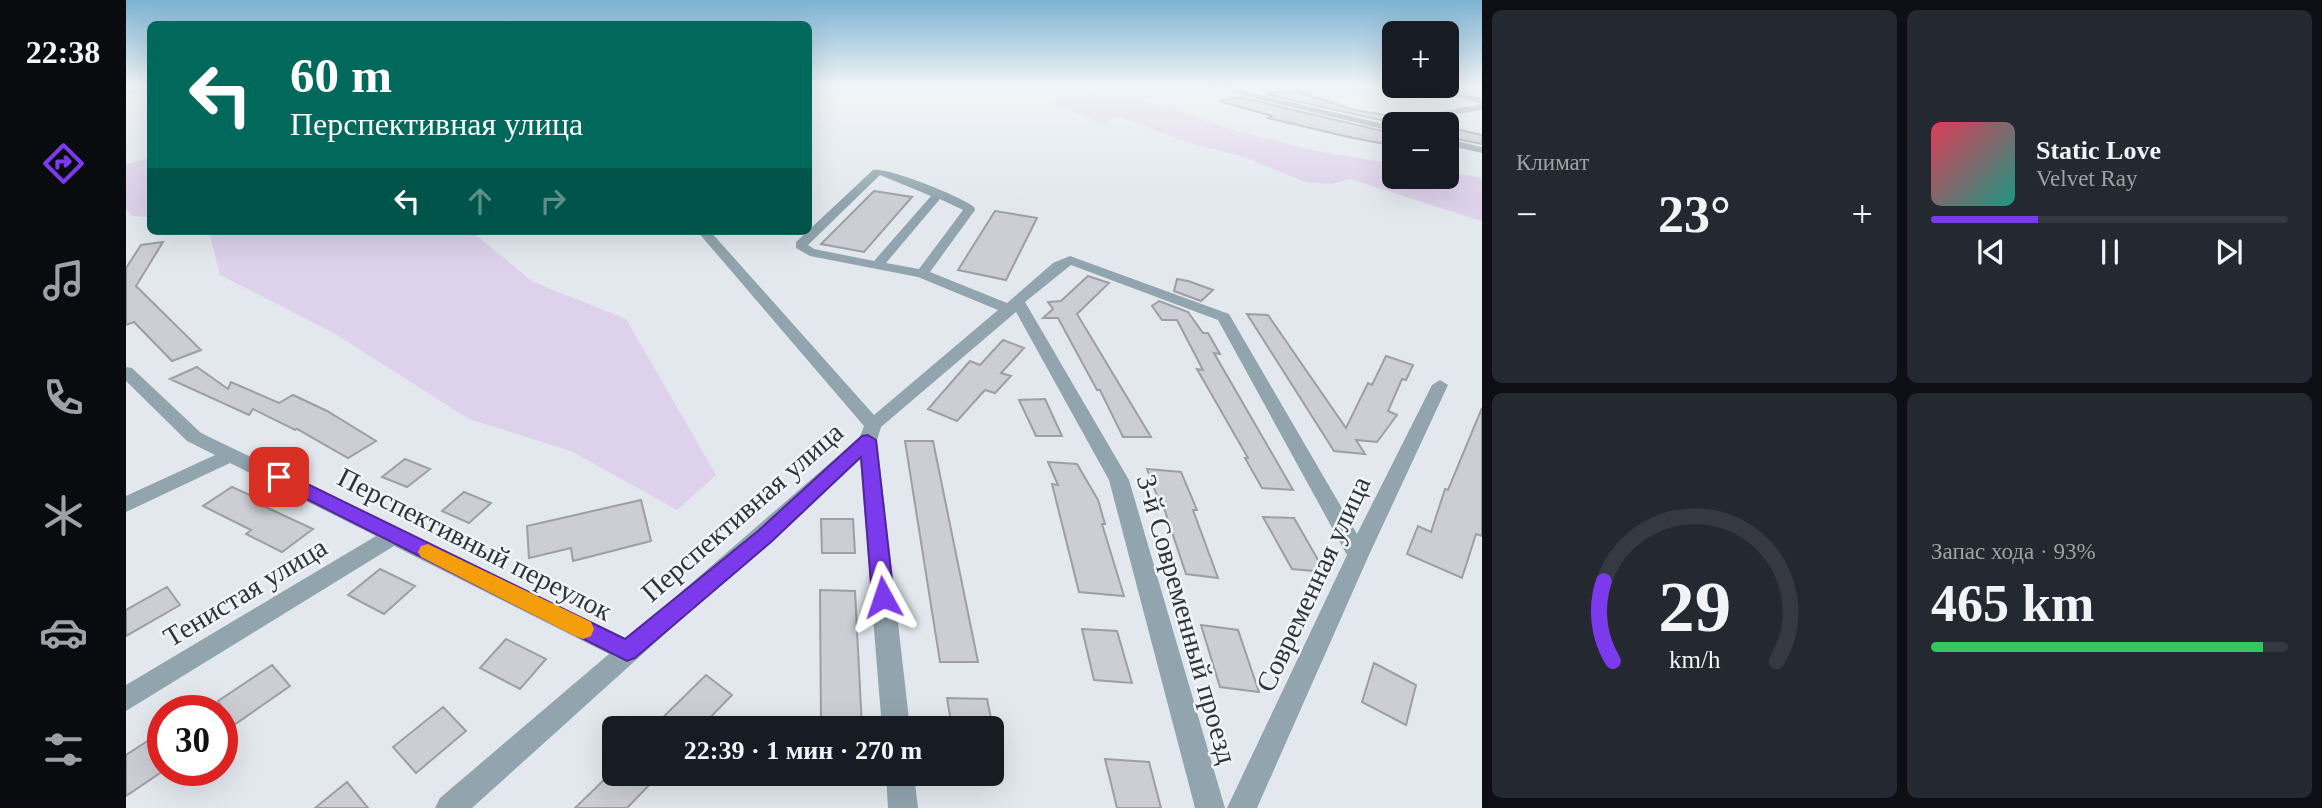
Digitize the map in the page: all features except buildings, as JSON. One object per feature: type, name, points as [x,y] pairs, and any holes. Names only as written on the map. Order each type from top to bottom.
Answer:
[{"type":"street","points":[[1374,125],[1387,125]]},
{"type":"street","points":[[1459,145],[1482,150]]},
{"type":"street","points":[[812,234],[877,172],[963,203],[969,210],[922,274]]},
{"type":"street","points":[[877,265],[939,193]]},
{"type":"street","points":[[706,235],[871,433],[895,716]]},
{"type":"street","points":[[811,235],[800,245],[810,252],[922,274],[1014,306]]},
{"type":"street","name":"Перспективная улица","points":[[450,808],[627,651],[765,536],[871,433],[1058,266],[1070,260],[1224,317],[1358,555]]},
{"type":"street","name":"3-й Современный проезд","points":[[1014,306],[1119,480],[1210,808]]},
{"type":"street","name":"Перспективный переулок","points":[[129,378],[194,438],[233,454],[627,651]]},
{"type":"street","name":"Современная улица","points":[[1242,808],[1358,555],[1440,385]]},
{"type":"street","points":[[126,506],[233,454]]},
{"type":"street","name":"Тенистая улица","points":[[126,699],[395,535]]},
{"type":"street","points":[[901,786],[903,808]]},
{"type":"shaded area","points":[[1140,125],[1218,125],[1316,151],[1382,162],[1382,189],[1459,189],[1459,174],[1482,178],[1482,221],[1350,179],[1331,184],[1305,182],[1244,157],[1190,143]]},
{"type":"shaded area","points":[[147,159],[147,217],[132,216],[126,209],[126,164]]},
{"type":"shaded area","points":[[210,235],[476,235],[533,282],[626,319],[716,475],[677,510],[571,451],[469,419],[332,332],[220,275]]},
{"type":"slow traffic","points":[[428,552],[583,629]]},
{"type":"route","points":[[279,477],[627,651],[765,536],[868,440],[883,597]]}]
